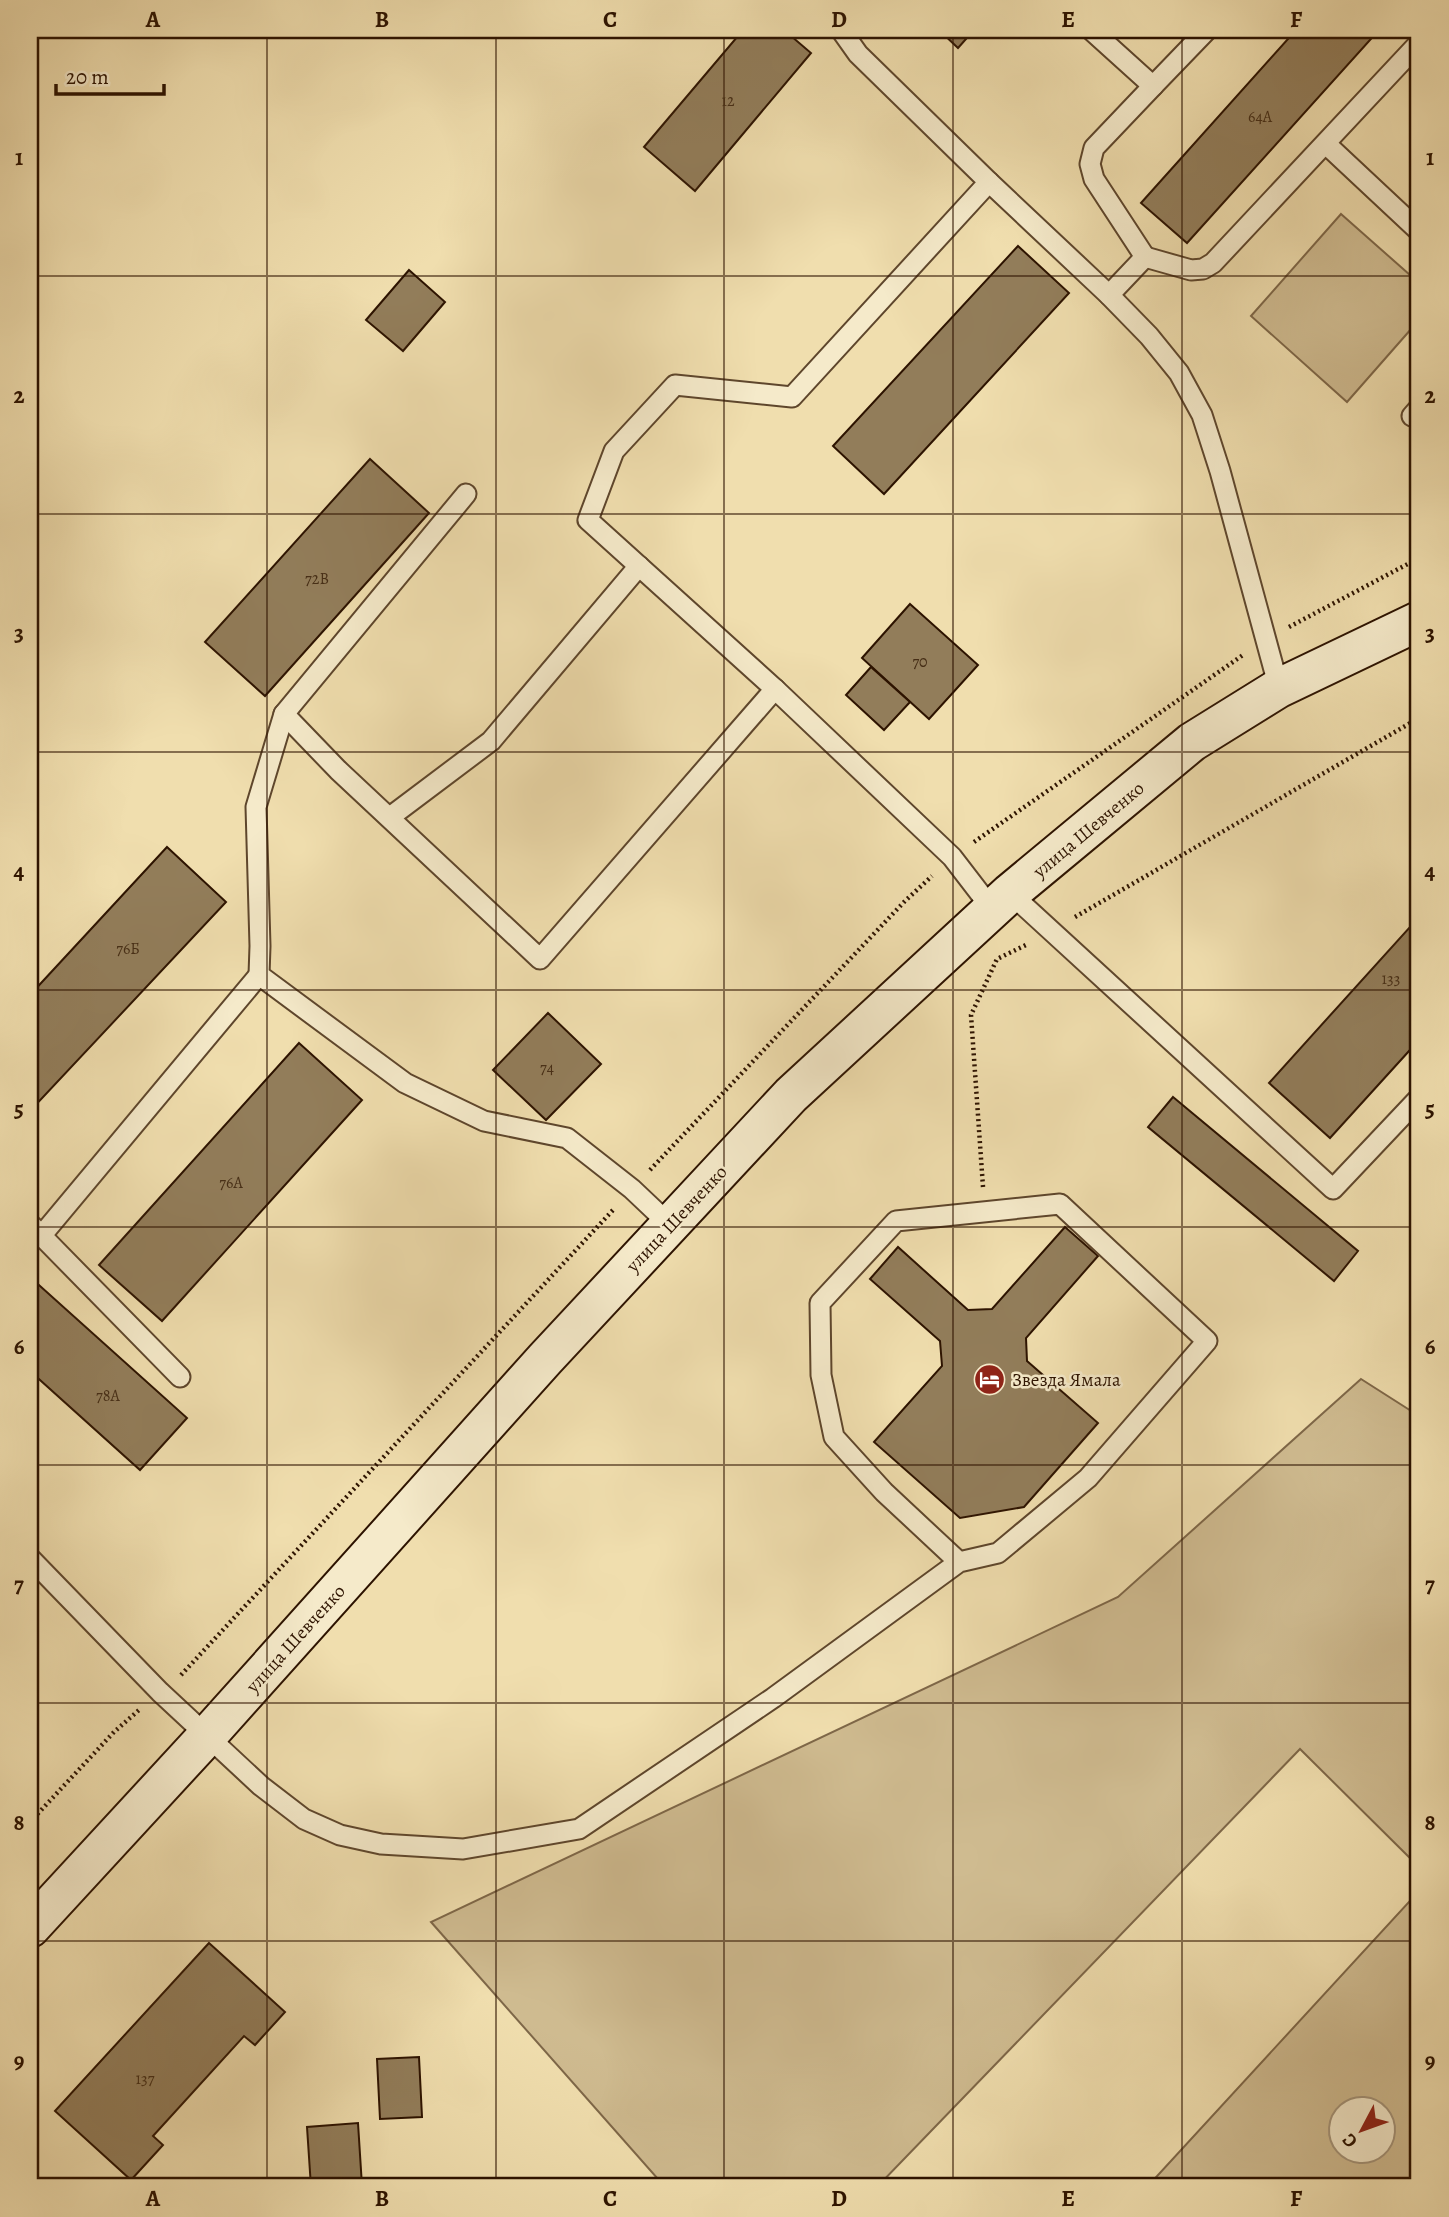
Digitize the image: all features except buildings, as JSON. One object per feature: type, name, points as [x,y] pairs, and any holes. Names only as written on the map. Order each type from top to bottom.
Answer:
[{"type":"street","name":"улица Шевченко","points":[[30,1928],[207,1736],[545,1359],[791,1095],[1001,901],[1192,742],[1279,688],[1419,621]]},
{"type":"lane","points":[[841,30],[858,54],[1109,295],[1149,336],[1179,373],[1202,415],[1220,471],[1279,688]]},
{"type":"lane","points":[[1091,30],[1153,86]]},
{"type":"lane","points":[[1207,30],[1094,148],[1090,164],[1094,178],[1145,257],[1191,270],[1203,270],[1213,263],[1419,43]]},
{"type":"lane","points":[[1326,144],[1419,231]]},
{"type":"lane","points":[[989,182],[792,397],[675,385],[614,451],[589,520],[1001,901],[1052,932],[1333,1189],[1419,1098]]},
{"type":"lane","points":[[1109,295],[1145,257]]},
{"type":"lane","points":[[180,1377],[36,1230],[259,975],[257,807],[284,714],[466,494]]},
{"type":"lane","points":[[390,817],[491,741],[639,566]]},
{"type":"lane","points":[[284,714],[338,770],[541,959],[775,690]]},
{"type":"lane","points":[[259,975],[405,1083],[484,1121],[567,1138],[632,1189],[670,1225]]},
{"type":"lane","points":[[30,1558],[151,1683],[261,1786],[304,1819],[340,1835],[381,1844],[463,1849],[579,1829],[773,1698],[959,1562],[998,1553],[1088,1478],[1207,1341],[1060,1204],[896,1221],[820,1303],[821,1375],[834,1437],[884,1492],[959,1562]]},
{"type":"path","points":[[984,1212],[971,1015],[997,959],[1052,932],[1419,718]]},
{"type":"shaded area","points":[[1341,214],[1419,283],[1419,320],[1347,402],[1251,316]]},
{"type":"shaded area","points":[[1361,1379],[1419,1416],[1419,1867],[1300,1749],[877,2187],[665,2187],[431,1922],[1118,1597]]},
{"type":"shaded area","points":[[1419,1891],[1419,2187],[1147,2187]]},
{"type":"place","name":"Звезда Ямала","points":[[989,1379]]}]
